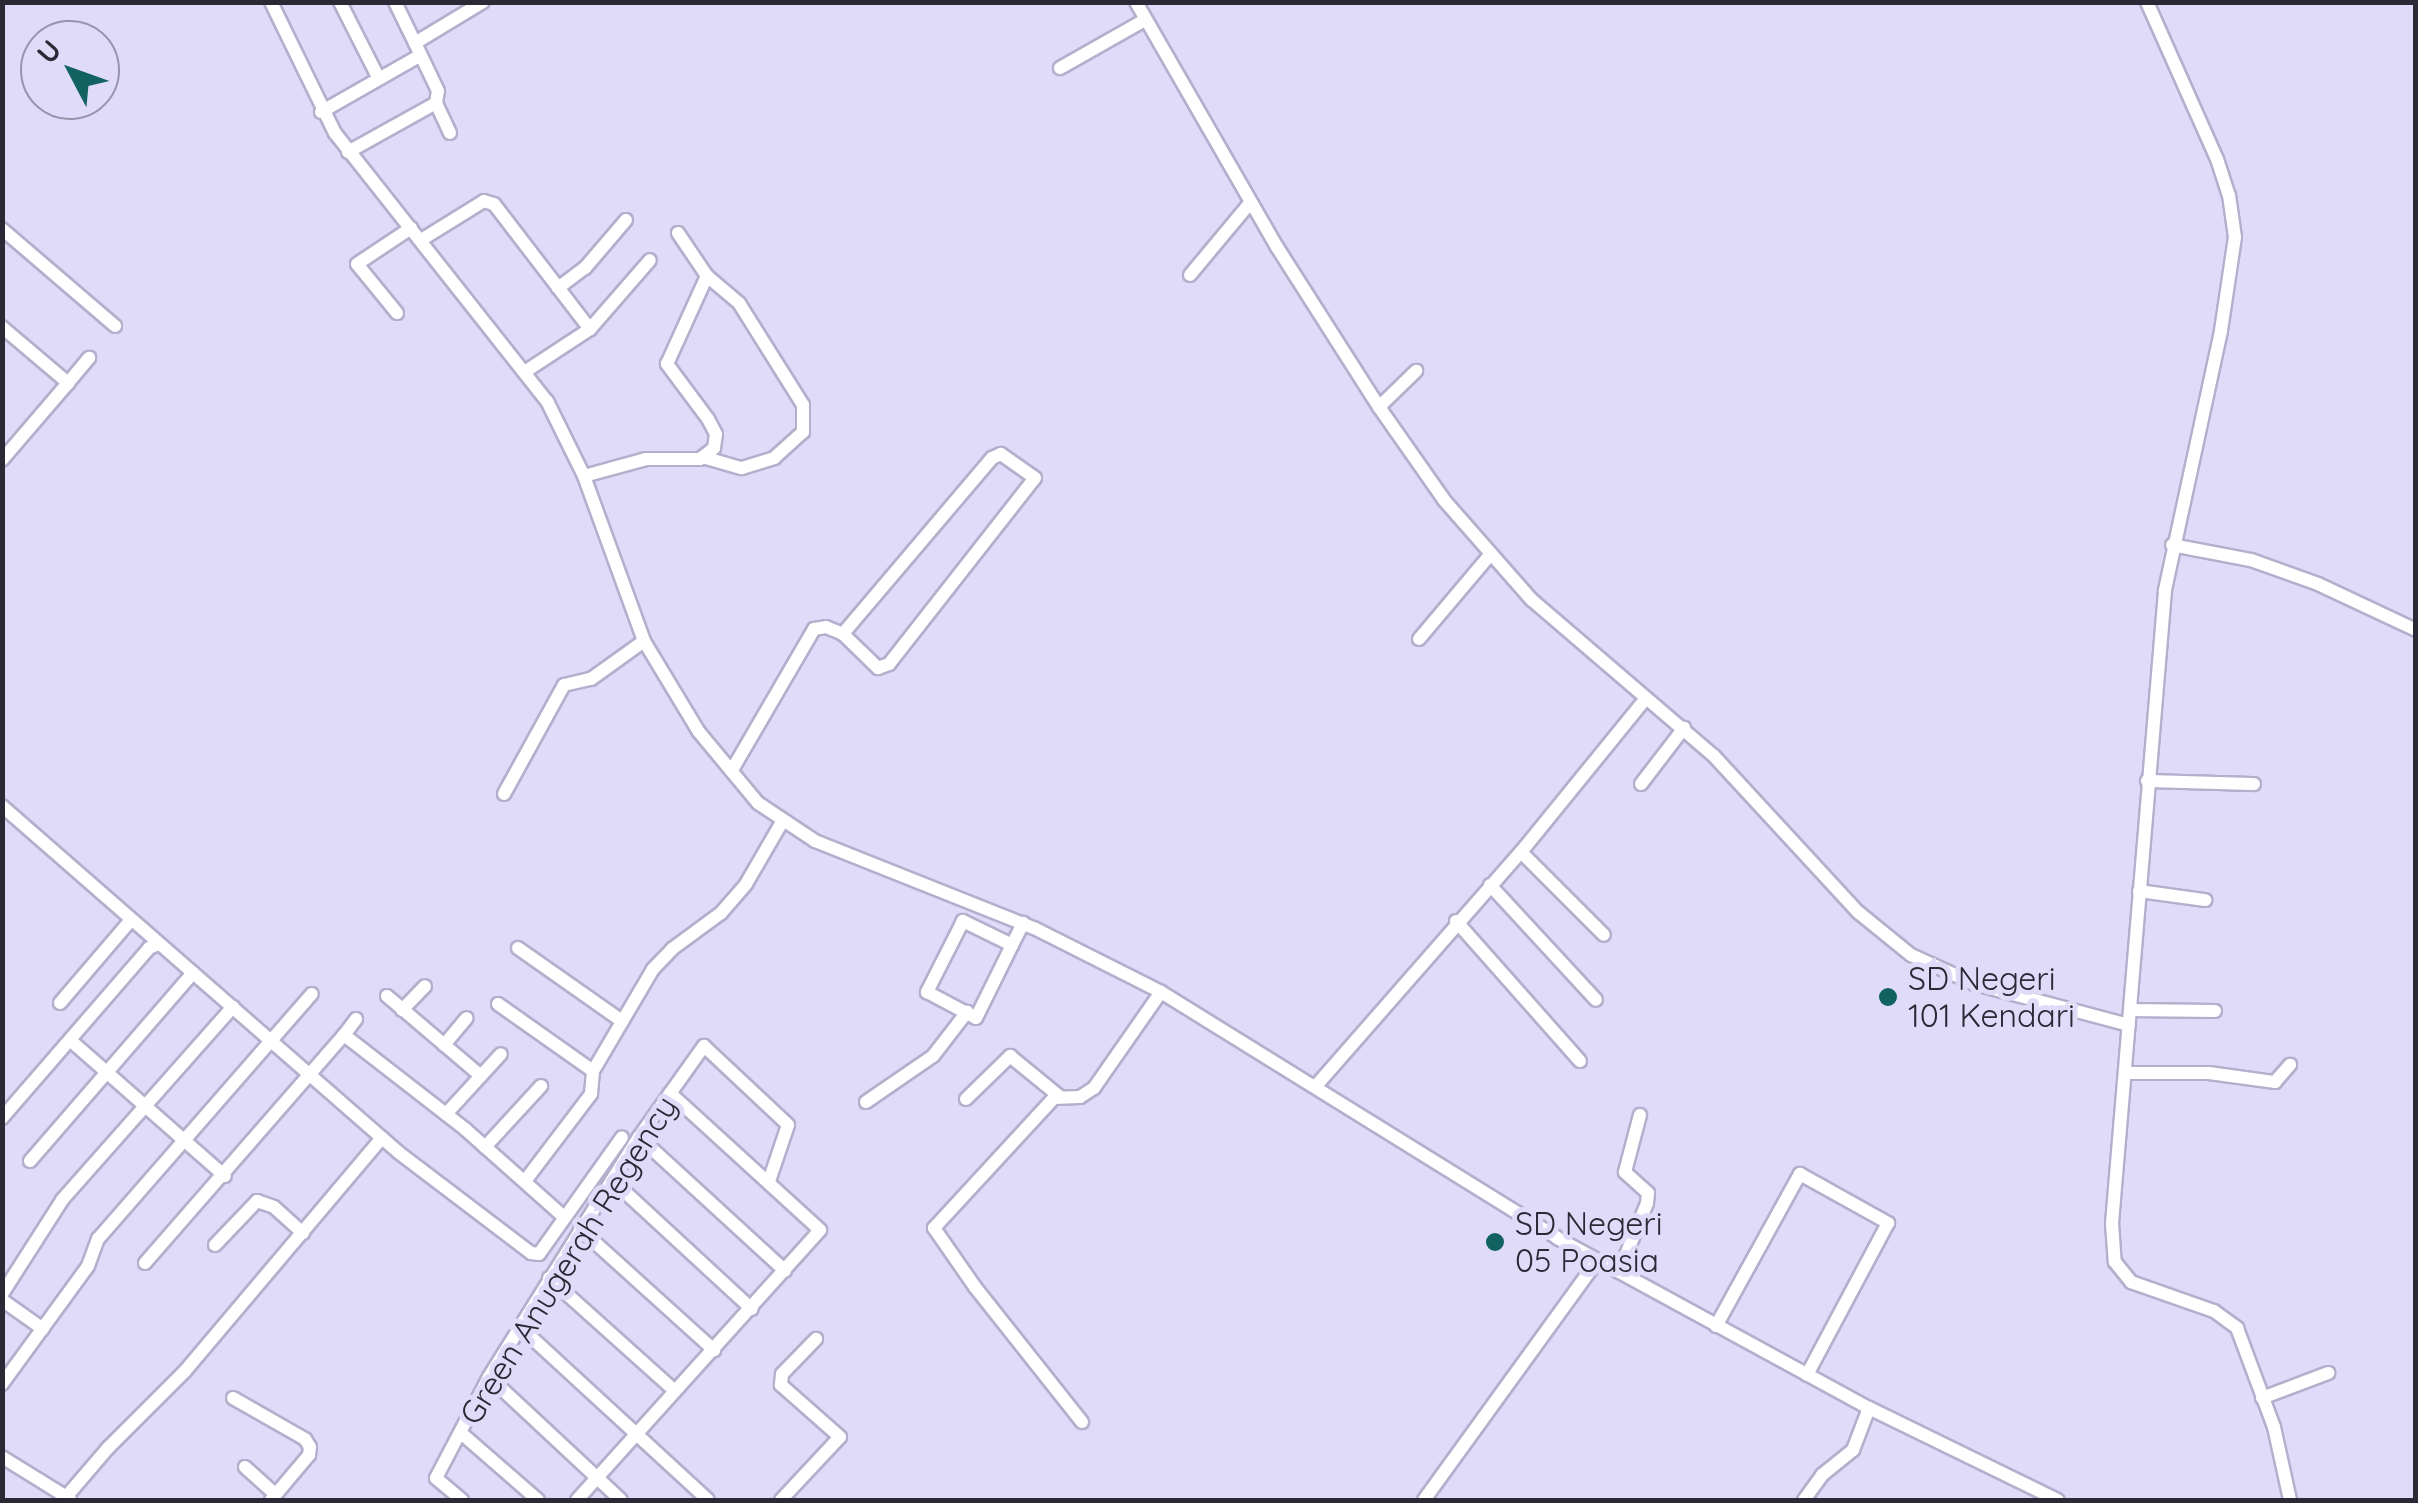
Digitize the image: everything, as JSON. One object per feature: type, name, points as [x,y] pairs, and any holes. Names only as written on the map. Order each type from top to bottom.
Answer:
[{"type":"street","points":[[271,2],[321,112],[348,152],[526,370],[564,432],[584,476],[644,642],[700,732],[758,804],[815,841],[1023,923],[1160,992],[1619,1272],[1868,1408],[2058,1500]]},
{"type":"street","points":[[340,2],[380,79]]},
{"type":"street","points":[[394,2],[438,91],[436,103],[450,134]]},
{"type":"street","points":[[321,112],[380,79],[482,2]]},
{"type":"street","points":[[1136,2],[1250,202],[1379,406],[1444,500],[1532,600],[1684,728],[1858,912],[1910,956],[1975,984],[2130,1018],[2215,1011]]},
{"type":"street","points":[[2134,2],[2148,6],[2217,159],[2234,220],[2234,264],[2172,544],[2147,781],[2112,1223],[2115,1262],[2131,1282],[2230,1320],[2242,1337],[2274,1427],[2290,1500]]},
{"type":"street","points":[[1060,68],[1144,20]]},
{"type":"street","points":[[348,152],[436,103]]},
{"type":"street","points":[[421,240],[473,206],[491,200],[590,329]]},
{"type":"street","points":[[1190,275],[1250,202]]},
{"type":"street","points":[[558,288],[585,268],[626,220]]},
{"type":"street","points":[[397,313],[358,264],[411,228]]},
{"type":"street","points":[[2,229],[115,326]]},
{"type":"street","points":[[584,476],[646,460],[706,458],[742,468],[774,458],[803,432],[803,406],[739,303],[707,276],[678,233]]},
{"type":"street","points":[[526,370],[590,329],[650,260]]},
{"type":"street","points":[[706,458],[714,448],[716,434],[667,364],[707,276]]},
{"type":"street","points":[[2,327],[68,383]]},
{"type":"street","points":[[2,460],[89,358]]},
{"type":"street","points":[[1379,406],[1416,371]]},
{"type":"street","points":[[732,770],[814,629],[826,627],[843,634],[878,668],[890,664],[1035,478],[1001,454],[992,458],[843,634]]},
{"type":"street","points":[[2172,544],[2268,566],[2318,584],[2416,630]]},
{"type":"street","points":[[1418,639],[1490,556]]},
{"type":"street","points":[[504,794],[564,685],[592,679],[644,642]]},
{"type":"street","points":[[1314,1087],[1456,921],[1521,852],[1646,698]]},
{"type":"street","points":[[1640,784],[1684,728]]},
{"type":"street","points":[[2147,781],[2254,784]]},
{"type":"street","points":[[2,806],[382,1138],[531,1254],[539,1254],[622,1137]]},
{"type":"street","points":[[525,1181],[591,1094],[592,1071],[653,969],[672,949],[720,913],[746,884],[782,822]]},
{"type":"street","points":[[1521,852],[1604,936]]},
{"type":"street","points":[[1490,885],[1596,1000]]},
{"type":"street","points":[[2139,891],[2205,900]]},
{"type":"street","points":[[60,1003],[130,920]]},
{"type":"street","points":[[1012,945],[963,921],[927,992],[976,1018],[1023,923]]},
{"type":"street","points":[[1456,921],[1580,1061]]},
{"type":"street","points":[[2,1118],[158,944]]},
{"type":"street","points":[[518,948],[622,1021]]},
{"type":"street","points":[[30,1161],[193,973]]},
{"type":"street","points":[[402,1010],[425,986]]},
{"type":"street","points":[[966,1099],[1010,1056],[1059,1096],[1080,1097],[1094,1088],[1160,992]]},
{"type":"street","points":[[2,1384],[88,1266],[98,1239],[312,994]]},
{"type":"street","points":[[387,996],[481,1076]]},
{"type":"street","points":[[498,1004],[592,1071]]},
{"type":"street","points":[[43,1329],[2,1297],[62,1200],[233,1007]]},
{"type":"street","points":[[866,1102],[932,1056],[967,1012]]},
{"type":"street","points":[[444,1045],[467,1018]]},
{"type":"street","points":[[146,1262],[356,1019]]},
{"type":"street","points":[[344,1035],[446,1114],[564,1217]]},
{"type":"street","points":[[70,1040],[224,1176]]},
{"type":"street","name":"Green Anugerah Regency","points":[[462,1500],[436,1478],[549,1278],[639,1136],[704,1046],[788,1125],[769,1181]]},
{"type":"street","points":[[446,1114],[501,1054]]},
{"type":"street","points":[[2126,1072],[2225,1074],[2271,1082],[2279,1080],[2290,1065]]},
{"type":"street","points":[[485,1147],[541,1086]]},
{"type":"street","points":[[577,1500],[820,1230],[670,1093]]},
{"type":"street","points":[[1059,1096],[934,1228],[974,1287],[1082,1422]]},
{"type":"street","points":[[1619,1272],[1647,1203],[1648,1193],[1626,1172],[1640,1115]]},
{"type":"street","points":[[639,1136],[785,1271]]},
{"type":"street","points":[[2,1457],[69,1499],[108,1448],[185,1372],[382,1138]]},
{"type":"street","points":[[1716,1326],[1800,1174],[1888,1223],[1806,1375]]},
{"type":"street","points":[[612,1180],[752,1309]]},
{"type":"street","points":[[215,1245],[257,1201],[274,1208],[303,1234]]},
{"type":"street","points":[[580,1229],[714,1350]]},
{"type":"street","points":[[1424,1500],[1598,1260]]},
{"type":"street","points":[[549,1278],[675,1391]]},
{"type":"street","points":[[520,1327],[634,1436],[708,1500]]},
{"type":"street","points":[[781,1500],[840,1437],[781,1385],[782,1374],[816,1339]]},
{"type":"street","points":[[2262,1398],[2328,1373]]},
{"type":"street","points":[[490,1377],[621,1500]]},
{"type":"street","points":[[234,1398],[304,1439],[310,1447],[309,1455],[273,1497],[245,1467]]},
{"type":"street","points":[[1804,1500],[1822,1475],[1853,1450],[1868,1408]]},
{"type":"street","points":[[461,1433],[538,1500]]},
{"type":"place","name":"SD Negeri 101 Kendari","points":[[1888,997]]},
{"type":"place","name":"SD Negeri 05 Poasia","points":[[1495,1242]]}]
